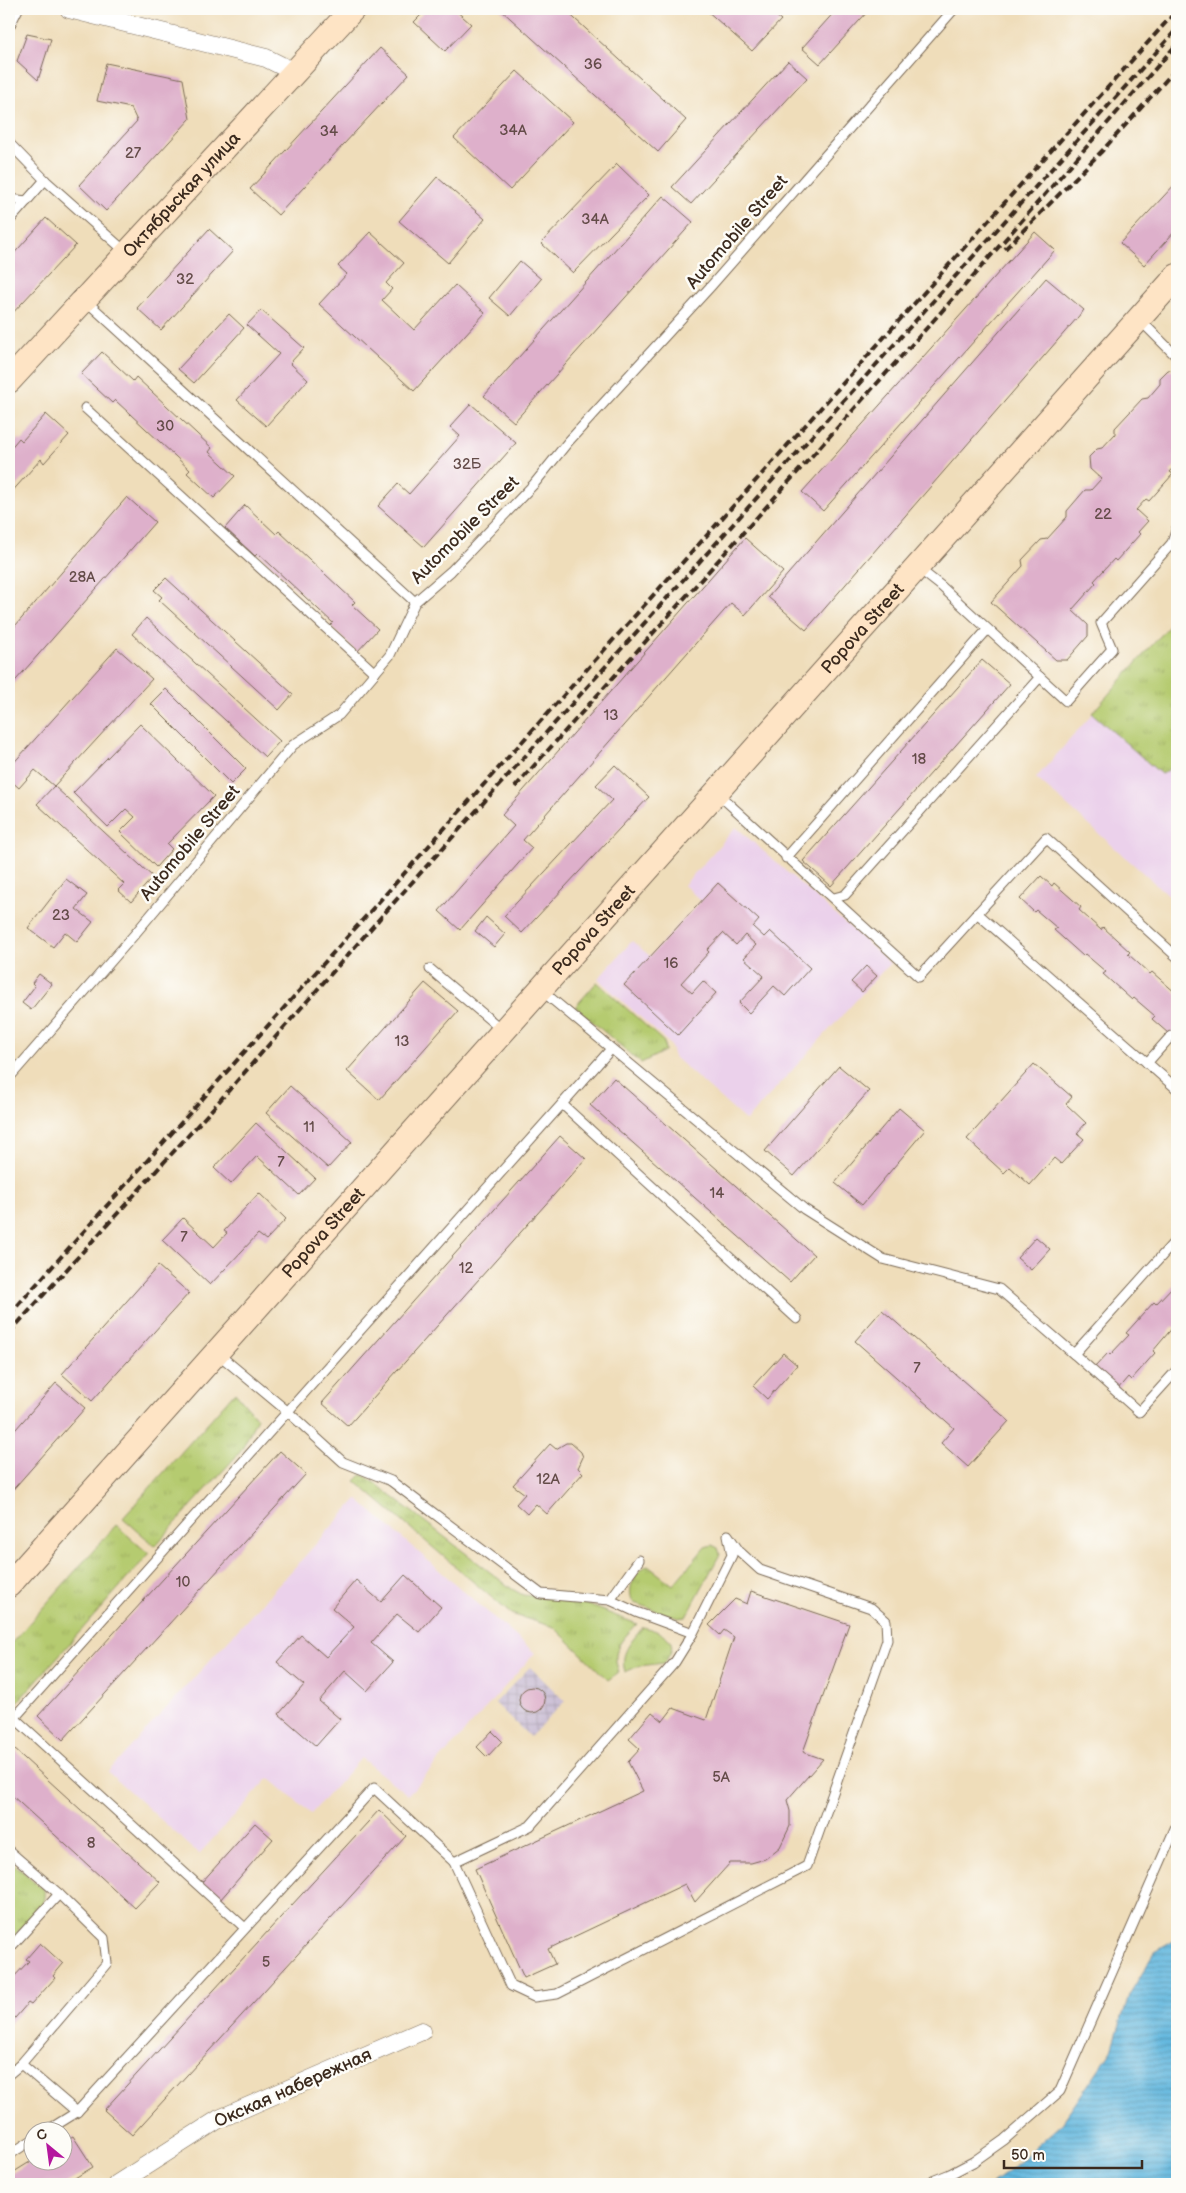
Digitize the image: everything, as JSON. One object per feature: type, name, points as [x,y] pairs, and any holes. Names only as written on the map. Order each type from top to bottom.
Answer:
[{"type":"street","points":[[69,9],[266,58],[294,72]]},
{"type":"street","name":"Октябрьская улица","points":[[9,381],[353,9]]},
{"type":"street","name":"Popova Street","points":[[9,1585],[1177,276]]},
{"type":"street","name":"Окская набережная","points":[[117,2184],[219,2119],[422,2031]]},
{"type":"lane","points":[[9,27],[18,9]]},
{"type":"lane","name":"Automobile Street","points":[[9,1078],[134,935],[293,745],[339,715],[375,673],[390,655],[415,602],[451,571],[534,484],[568,442],[711,286],[954,9]]},
{"type":"lane","points":[[9,144],[127,253]]},
{"type":"lane","points":[[9,221],[46,180]]},
{"type":"lane","points":[[9,199],[27,201]]},
{"type":"lane","points":[[84,300],[415,602]]},
{"type":"lane","points":[[1139,319],[1177,357]]},
{"type":"lane","points":[[85,408],[375,673]]},
{"type":"lane","points":[[918,568],[941,586],[1066,701],[1112,649],[1101,623],[1172,543],[1177,528]]},
{"type":"lane","points":[[786,858],[987,630]]},
{"type":"lane","points":[[834,898],[845,896],[1040,677]]},
{"type":"lane","points":[[717,793],[786,858],[834,898],[919,976],[1046,838],[1177,957]]},
{"type":"lane","points":[[977,913],[1177,1089]]},
{"type":"lane","points":[[430,969],[504,1032]]},
{"type":"lane","points":[[541,990],[804,1209],[883,1259],[999,1289],[1139,1412],[1177,1370]]},
{"type":"lane","points":[[1147,1063],[1171,1036]]},
{"type":"lane","points":[[245,1928],[10,1718],[611,1049]]},
{"type":"lane","points":[[562,1104],[798,1319]]},
{"type":"lane","points":[[1074,1354],[1177,1239]]},
{"type":"lane","points":[[216,1352],[287,1411],[343,1462],[391,1481],[541,1594],[610,1600],[692,1633]]},
{"type":"lane","points":[[64,2120],[77,2112],[374,1788],[454,1862],[511,1986],[534,1996],[557,1994],[807,1866],[887,1640],[886,1621],[871,1608],[760,1570],[739,1551],[728,1535],[732,1555],[675,1662],[530,1826],[454,1862]]},
{"type":"lane","points":[[610,1600],[639,1560]]},
{"type":"lane","points":[[925,2184],[950,2174],[1011,2135],[1060,2091],[1177,1824]]},
{"type":"lane","points":[[9,1851],[104,1938],[107,1963],[21,2064],[9,2074]]},
{"type":"lane","points":[[9,1949],[58,1894]]},
{"type":"lane","points":[[21,2064],[77,2112]]},
{"type":"lane","points":[[9,2154],[22,2146]]},
{"type":"shaded area","points":[[1177,618],[1177,903],[1036,778]]},
{"type":"shaded area","points":[[736,827],[890,963],[746,1121],[674,1057],[670,1044],[598,979],[632,941],[650,956],[701,901],[684,885]]},
{"type":"shaded area","points":[[357,1499],[535,1653],[408,1795],[361,1758],[311,1814],[269,1778],[199,1854],[108,1772]]},
{"type":"shaded area","points":[[530,1667],[565,1701],[530,1737],[495,1703]]},
{"type":"green space","points":[[1177,617],[1177,759],[1166,772],[1161,774],[1092,713]]},
{"type":"green space","points":[[597,982],[664,1042],[665,1051],[641,1063],[575,1007]]},
{"type":"green space","points":[[235,1392],[257,1418],[241,1451],[155,1546],[123,1518]]},
{"type":"green space","points":[[361,1475],[367,1477],[512,1589],[523,1595],[578,1601],[637,1624],[619,1645],[616,1657],[619,1672],[608,1680],[554,1627],[511,1614],[355,1481]]},
{"type":"green space","points":[[116,1525],[149,1554],[14,1706],[9,1701],[9,1646]]},
{"type":"green space","points":[[712,1545],[718,1548],[720,1554],[686,1617],[678,1618],[634,1603],[631,1598],[631,1587],[635,1576],[643,1568],[648,1566],[673,1585],[705,1547]]},
{"type":"green space","points":[[643,1627],[657,1631],[668,1638],[672,1648],[664,1663],[639,1666],[625,1672],[625,1653]]},
{"type":"green space","points":[[9,1860],[44,1890],[44,1897],[39,1910],[12,1937],[9,1937]]},
{"type":"water","points":[[1177,1939],[1177,2184],[992,2184],[1061,2124],[1112,2050],[1129,1995],[1155,1952]]},
{"type":"building","points":[[427,9],[454,9],[471,24],[445,51],[414,22]]},
{"type":"building","points":[[500,9],[564,9],[686,120],[658,152]]},
{"type":"building","points":[[705,9],[768,9],[781,20],[752,51]]},
{"type":"building","points":[[837,9],[870,9],[820,64],[802,48]]},
{"type":"building","points":[[27,34],[51,39],[38,80],[17,61]]},
{"type":"building","points":[[380,48],[409,74],[278,215],[250,189]]},
{"type":"building","points":[[788,61],[807,78],[691,204],[672,187]]},
{"type":"building","points":[[106,63],[183,79],[190,119],[106,211],[79,185],[137,121],[131,108],[97,101]]},
{"type":"building","points":[[517,71],[573,122],[510,190],[454,138]]},
{"type":"building","points":[[617,164],[649,195],[573,273],[541,243]]},
{"type":"building","points":[[437,177],[485,219],[448,263],[399,221]]},
{"type":"building","points":[[1177,182],[1177,229],[1144,265],[1120,243]]},
{"type":"building","points":[[663,196],[693,222],[514,422],[484,396]]},
{"type":"building","points":[[46,218],[76,245],[9,317],[9,259]]},
{"type":"building","points":[[209,229],[233,251],[161,330],[137,308]]},
{"type":"building","points":[[370,232],[404,263],[386,283],[392,289],[382,300],[414,330],[455,285],[485,313],[414,391],[319,304],[347,274],[338,266]]},
{"type":"building","points":[[1035,232],[1055,250],[823,511],[802,492]]},
{"type":"building","points":[[520,261],[541,279],[510,316],[489,298]]},
{"type":"building","points":[[1046,278],[1084,310],[806,630],[768,597]]},
{"type":"building","points":[[261,310],[304,348],[290,363],[308,380],[266,426],[237,400],[279,354],[247,325]]},
{"type":"building","points":[[229,314],[244,328],[194,383],[178,369]]},
{"type":"building","points":[[102,352],[133,381],[136,377],[212,448],[209,452],[235,476],[214,498],[187,473],[190,470],[115,400],[112,403],[81,374]]},
{"type":"building","points":[[1177,369],[1177,464],[1170,472],[1173,474],[1149,501],[1146,499],[1136,510],[1148,521],[1138,532],[1140,534],[1116,561],[1114,559],[1094,581],[1096,583],[1072,610],[1088,625],[1088,636],[1067,660],[1056,660],[991,602],[1023,566],[1022,560],[1041,540],[1047,539],[1067,517],[1067,511],[1085,490],[1091,490],[1101,479],[1090,469],[1089,457],[1097,449],[1102,448],[1115,434],[1115,428],[1142,399],[1148,398],[1160,384],[1160,378],[1168,370]]},
{"type":"building","points":[[471,404],[516,443],[424,547],[378,506],[398,484],[409,494],[460,436],[450,427]]},
{"type":"building","points":[[46,414],[69,435],[44,463],[41,459],[9,495],[9,450],[19,438],[22,441]]},
{"type":"building","points":[[127,497],[155,522],[9,688],[9,633]]},
{"type":"building","points":[[245,505],[276,534],[279,531],[355,602],[352,605],[378,629],[357,652],[330,626],[333,623],[258,553],[255,556],[225,528]]},
{"type":"building","points":[[745,538],[783,572],[745,615],[731,603],[523,840],[532,848],[460,930],[439,911],[514,826],[502,815]]},
{"type":"building","points":[[166,578],[293,694],[279,710],[159,600],[162,597],[154,590]]},
{"type":"building","points":[[146,618],[280,741],[265,757],[132,634]]},
{"type":"building","points":[[117,648],[152,679],[54,786],[35,770],[19,788],[9,779],[9,768]]},
{"type":"building","points":[[982,660],[1010,684],[831,886],[803,861]]},
{"type":"building","points":[[166,689],[246,769],[231,784],[151,704]]},
{"type":"building","points":[[140,724],[214,796],[167,844],[172,849],[156,867],[120,832],[135,817],[126,809],[108,827],[73,793]]},
{"type":"building","points":[[615,765],[649,797],[522,933],[504,916],[612,800],[596,785]]},
{"type":"building","points":[[54,786],[153,877],[131,902],[118,890],[124,884],[37,804]]},
{"type":"building","points":[[1041,876],[1052,886],[1054,883],[1081,907],[1079,910],[1101,930],[1103,927],[1150,974],[1152,972],[1177,994],[1177,1041],[1152,1019],[1155,1016],[1134,998],[1132,1000],[1103,974],[1106,972],[1085,954],[1083,956],[1054,930],[1057,928],[1036,910],[1034,912],[1020,899]]},
{"type":"building","points":[[66,879],[87,895],[76,909],[93,922],[77,942],[65,932],[53,947],[28,928]]},
{"type":"building","points":[[718,883],[759,920],[753,927],[764,937],[770,931],[810,968],[785,996],[774,986],[749,1013],[739,1003],[764,976],[744,958],[756,945],[745,935],[736,945],[723,933],[707,950],[709,952],[681,983],[692,993],[703,981],[716,993],[678,1035],[624,985]]},
{"type":"building","points":[[486,917],[505,934],[494,947],[475,931]]},
{"type":"building","points":[[866,966],[877,976],[862,992],[851,982]]},
{"type":"building","points":[[39,974],[52,984],[31,1010],[22,1003],[35,986],[32,983]]},
{"type":"building","points":[[425,983],[458,1011],[379,1100],[347,1071]]},
{"type":"building","points":[[1034,1064],[1072,1097],[1066,1104],[1086,1123],[1077,1133],[1084,1139],[1061,1164],[1054,1158],[1030,1185],[1010,1167],[1004,1173],[967,1139]]},
{"type":"building","points":[[839,1066],[869,1091],[794,1176],[765,1151]]},
{"type":"building","points":[[614,1078],[814,1255],[790,1282],[590,1105]]},
{"type":"building","points":[[290,1086],[352,1142],[328,1168],[266,1113]]},
{"type":"building","points":[[899,1108],[925,1130],[862,1205],[835,1183]]},
{"type":"building","points":[[256,1123],[315,1178],[299,1195],[257,1156],[231,1184],[214,1168]]},
{"type":"building","points":[[560,1136],[586,1159],[348,1426],[322,1403]]},
{"type":"building","points":[[259,1193],[286,1219],[266,1240],[258,1234],[210,1285],[162,1240],[183,1218],[214,1247],[227,1233],[224,1231]]},
{"type":"building","points":[[1036,1237],[1050,1249],[1031,1270],[1017,1258]]},
{"type":"building","points":[[158,1266],[189,1293],[92,1401],[62,1374]]},
{"type":"building","points":[[1177,1276],[1177,1329],[1174,1326],[1153,1351],[1155,1353],[1131,1380],[1128,1377],[1117,1390],[1094,1368],[1108,1353],[1110,1355],[1129,1335],[1126,1333],[1154,1302],[1156,1304],[1175,1284],[1172,1282]]},
{"type":"building","points":[[882,1310],[1009,1421],[968,1467],[941,1443],[954,1428],[855,1341]]},
{"type":"building","points":[[783,1353],[797,1365],[767,1399],[753,1386]]},
{"type":"building","points":[[56,1383],[85,1408],[9,1494],[9,1437]]},
{"type":"building","points":[[566,1443],[571,1443],[581,1452],[583,1457],[578,1468],[583,1473],[547,1514],[536,1504],[527,1514],[516,1504],[525,1494],[513,1485],[550,1444],[556,1449]]},
{"type":"building","points":[[280,1451],[306,1474],[63,1740],[38,1716]]},
{"type":"building","points":[[405,1575],[441,1607],[419,1632],[397,1614],[371,1643],[393,1662],[367,1691],[345,1671],[319,1701],[340,1719],[316,1746],[279,1714],[304,1685],[277,1662],[301,1635],[326,1657],[354,1627],[332,1608],[356,1580],[381,1602]]},
{"type":"building","points":[[751,1591],[849,1624],[803,1752],[823,1759],[787,1800],[790,1811],[790,1826],[780,1847],[765,1859],[751,1863],[730,1863],[695,1902],[685,1884],[548,1949],[555,1964],[524,1978],[475,1869],[643,1791],[628,1762],[640,1749],[629,1739],[652,1712],[663,1721],[673,1708],[706,1720],[734,1637],[724,1630],[720,1635],[709,1625],[735,1599],[747,1604]]},
{"type":"building","points":[[532,1687],[541,1691],[545,1700],[541,1709],[532,1713],[523,1709],[519,1700],[523,1691]]},
{"type":"building","points":[[492,1731],[502,1741],[487,1757],[477,1747]]},
{"type":"building","points":[[13,1748],[160,1882],[135,1908],[9,1793],[9,1752]]},
{"type":"building","points":[[379,1810],[406,1836],[132,2135],[104,2110]]},
{"type":"building","points":[[255,1823],[273,1839],[220,1900],[201,1883]]},
{"type":"building","points":[[40,1943],[63,1964],[53,1976],[55,1978],[31,2005],[28,2003],[9,2025],[9,1980],[29,1961],[26,1959]]},
{"type":"building","points":[[72,2137],[93,2167],[65,2184],[9,2184],[9,2175],[22,2167],[22,2170],[72,2170]]},
{"type":"railway","points":[[9,1315],[1177,10]]},
{"type":"railway","points":[[9,1333],[215,1106],[381,917],[1177,29]]},
{"type":"railway","points":[[515,787],[959,292],[1177,44]]},
{"type":"railway","points":[[1005,249],[1102,151],[1177,68]]}]
